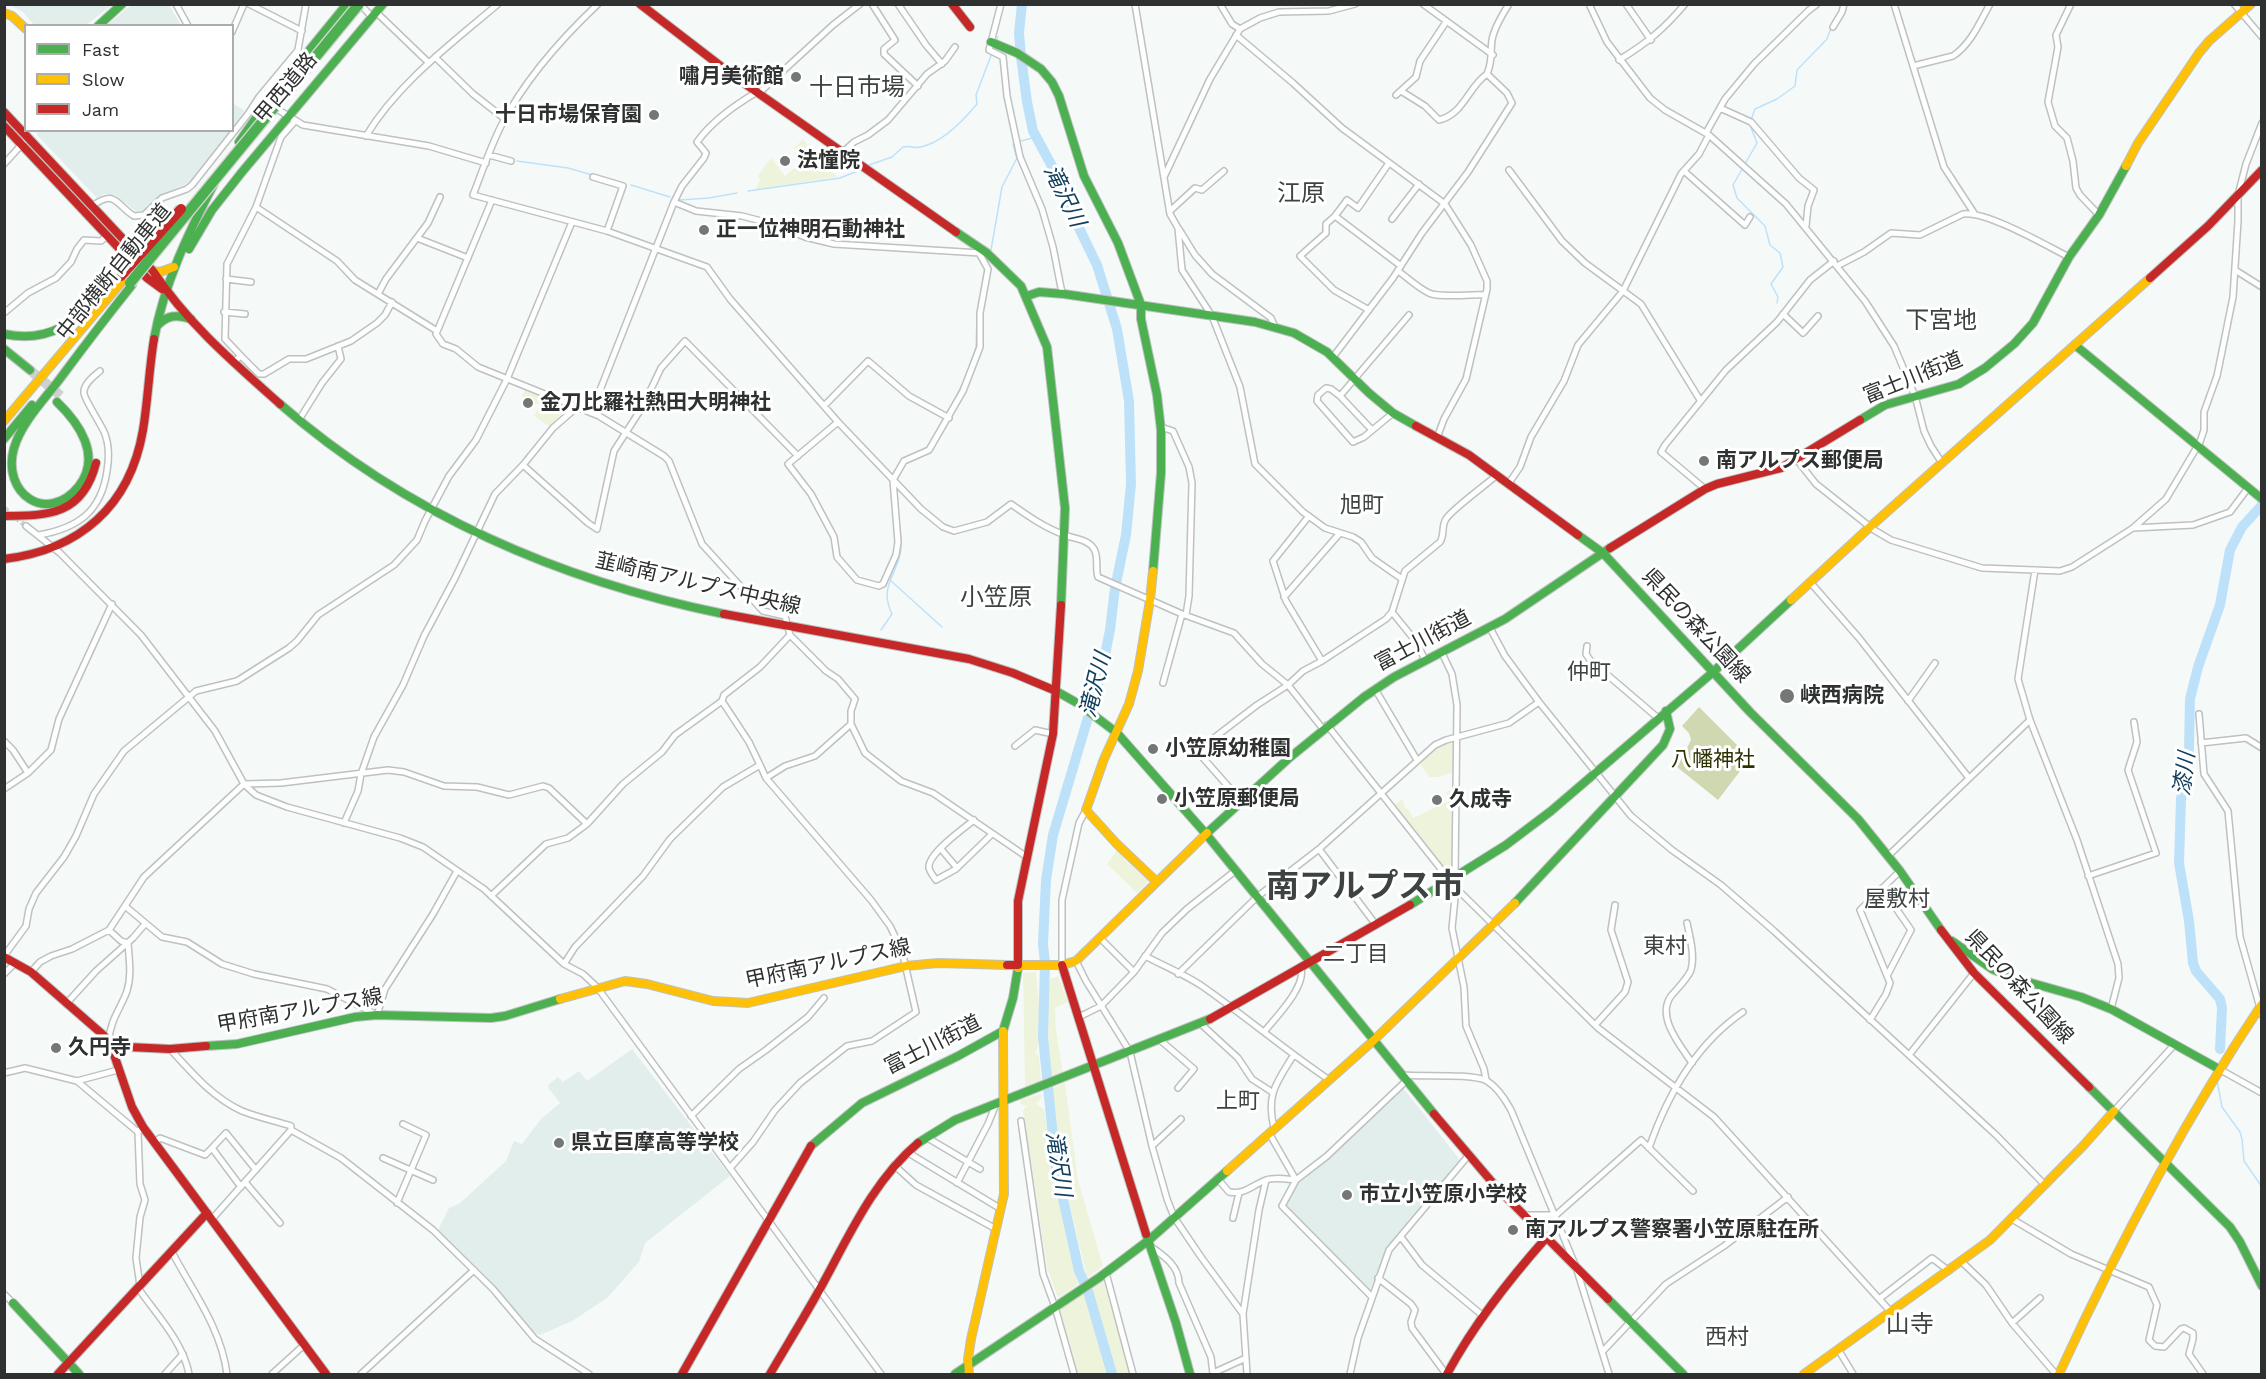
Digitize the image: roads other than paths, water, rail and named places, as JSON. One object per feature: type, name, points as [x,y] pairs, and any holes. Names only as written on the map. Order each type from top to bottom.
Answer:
[{"type":"main road","points":[[100,24],[122,4]]},
{"type":"main road","name":"甲西道路","points":[[4,559],[54,548],[86,530],[113,505],[131,473],[143,430],[147,381],[157,326],[174,267],[217,179],[263,100],[347,4]]},
{"type":"main road","name":"中部横断自動車道","points":[[4,439],[127,280],[161,244],[359,4]]},
{"type":"main road","points":[[640,4],[758,93],[1001,265],[1021,286],[1027,296],[1047,347],[1065,508],[1065,536],[1053,734],[1027,857],[1017,921],[1021,965]]},
{"type":"main road","points":[[952,4],[970,27]]},
{"type":"main road","name":"富士川街道","points":[[682,1374],[810,1147],[830,1128],[879,1093],[958,1056],[1003,1031],[1021,965],[1058,965],[1076,961],[1241,801],[1325,727],[1375,689],[1425,660],[1490,628],[1705,489],[1765,473],[1797,460],[1885,405],[1959,384],[1985,368],[2014,344],[2033,323],[2069,257],[2099,215],[2138,143],[2199,53],[2238,9],[2251,4]]},
{"type":"main road","name":"甲西道路","points":[[166,292],[212,210],[242,171],[291,119],[377,11]]},
{"type":"main road","points":[[4,13],[12,16],[24,28]]},
{"type":"main road","points":[[991,42],[1017,53],[1041,69],[1059,96],[1084,176],[1118,243],[1137,304],[1161,427],[1161,473],[1150,600],[1138,671],[1129,704],[1114,731],[1086,810],[1116,843],[1156,881]]},
{"type":"main road","points":[[4,112],[24,140],[107,236],[147,278],[166,292]]},
{"type":"main road","points":[[4,126],[24,140],[92,206],[153,271],[166,292]]},
{"type":"main road","name":"中部横断自動車道","points":[[4,421],[254,130]]},
{"type":"main road","points":[[770,1374],[867,1202],[894,1165],[907,1152],[926,1137],[955,1120],[1095,1067],[1201,1024],[1231,1009],[1453,882],[1526,830],[1712,673],[1871,526],[2208,226],[2262,170]]},
{"type":"main road","points":[[153,271],[160,272],[174,267]]},
{"type":"main road","points":[[4,334],[22,339],[43,337],[53,333],[127,280]]},
{"type":"main road","points":[[4,516],[36,516],[60,510],[80,497],[93,478],[96,454],[90,430],[83,418],[59,399],[84,434],[89,456],[81,485],[65,500],[57,504],[38,505],[23,497],[13,484],[10,467],[16,442],[127,280]]},
{"type":"main road","name":"韮崎南アルプス中央線","points":[[166,292],[191,319],[237,359],[299,420],[380,480],[476,534],[535,560],[608,586],[789,631],[967,659],[1028,678],[1069,698],[1114,731],[1206,834],[1257,897],[1305,966],[1404,1078],[1468,1156],[1523,1215],[1683,1374]]},
{"type":"main road","name":"県民の森公園線","points":[[1027,296],[1039,292],[1063,293],[1212,316],[1275,327],[1312,342],[1333,357],[1393,413],[1469,455],[1603,553],[1712,673],[1858,819],[1974,973],[2230,1227],[2262,1286]]},
{"type":"main road","points":[[157,326],[170,315],[181,315],[191,319]]},
{"type":"main road","points":[[2075,345],[2255,494]]},
{"type":"main road","points":[[4,349],[28,373],[4,358]]},
{"type":"main road","points":[[955,1374],[969,1370],[1055,1306],[1150,1243],[1174,1217],[1372,1041],[1494,925],[1671,735],[1671,723],[1662,715]]},
{"type":"main road","points":[[1942,932],[1992,969],[2014,978],[2081,997],[2111,1009],[2219,1069]]},
{"type":"main road","name":"甲府南アルプス線","points":[[4,956],[31,972],[86,1023],[109,1040],[128,1047],[170,1049],[237,1044],[355,1017],[377,1015],[484,1018],[505,1016],[597,987],[625,981],[713,1001],[748,1003],[780,998],[906,966],[938,963],[1021,965]]},
{"type":"main road","points":[[1058,965],[1079,1017],[1183,1345],[1190,1374]]},
{"type":"main road","points":[[2056,1374],[2164,1160],[2219,1069],[2261,1009]]},
{"type":"main road","points":[[969,1370],[971,1338],[1001,1209],[1005,1173],[1000,1102],[1003,1031]]},
{"type":"main road","points":[[109,1040],[141,1129],[155,1142],[326,1374]]},
{"type":"main road","points":[[1804,1374],[1990,1240],[2114,1112]]},
{"type":"main road","points":[[58,1374],[172,1252],[210,1216]]},
{"type":"main road","points":[[1446,1374],[1482,1315],[1501,1289],[1546,1238]]},
{"type":"main road","points":[[14,1303],[79,1374]]},
{"type":"street","points":[[176,4],[187,24]]},
{"type":"street","points":[[234,28],[246,4],[302,32]]},
{"type":"street","points":[[92,206],[106,197],[111,197],[130,213],[138,216],[148,212],[168,195],[187,189],[263,100],[298,50],[306,4]]},
{"type":"street","points":[[359,4],[377,11],[429,63]]},
{"type":"street","points":[[366,136],[378,116],[435,57],[498,4]]},
{"type":"street","points":[[598,4],[535,73],[505,119],[473,195],[607,231],[706,267],[730,299],[838,422],[921,509],[943,527],[954,531],[987,522],[1011,504],[1042,525],[1065,536],[1078,539],[1093,548],[1096,554],[1098,578],[1184,615],[1234,633],[1262,664],[1288,684],[1453,882],[1494,925],[1615,1043],[1714,1117],[1891,1312]]},
{"type":"street","points":[[591,413],[674,202],[682,186],[706,153],[697,142],[738,103],[758,93],[833,25],[860,4]]},
{"type":"street","points":[[872,4],[895,40],[884,49],[884,54],[918,86]]},
{"type":"street","points":[[898,4],[942,64]]},
{"type":"street","points":[[1001,4],[989,50],[1003,57],[1007,96],[1017,147],[1042,209],[1063,293]]},
{"type":"street","points":[[1135,4],[1170,211],[1195,255],[1212,274],[1271,318],[1275,327]]},
{"type":"street","points":[[1220,4],[1238,32],[1342,128],[1444,204],[1471,245],[1487,281],[1485,295],[1466,379],[1444,419],[1437,438]]},
{"type":"street","points":[[1423,4],[1493,55]]},
{"type":"street","points":[[1446,22],[1420,62],[1416,77],[1398,93],[1425,106],[1439,120],[1449,118],[1466,100],[1482,77],[1487,74],[1493,55],[1492,41],[1495,31],[1509,4]]},
{"type":"street","points":[[1589,4],[1600,30],[1619,60],[1657,105],[1707,134],[1741,163],[1786,204],[1836,263],[1889,335],[1915,396],[1930,446],[1942,463]]},
{"type":"street","points":[[1626,4],[1651,40]]},
{"type":"street","points":[[1619,60],[1666,28],[1685,4]]},
{"type":"street","points":[[1801,4],[1808,11]]},
{"type":"street","points":[[1509,483],[1520,467],[1531,437],[1564,381],[1578,345],[1623,291],[1684,171],[1700,154],[1720,108],[1754,64],[1817,4]]},
{"type":"street","points":[[1833,27],[1844,4]]},
{"type":"street","points":[[1894,4],[1944,167],[1975,214]]},
{"type":"street","points":[[1913,66],[1953,56],[1958,52],[1969,41],[1990,4]]},
{"type":"street","points":[[2071,4],[2056,35],[2058,47],[2048,102],[2055,126],[2067,138],[2073,161],[2076,188],[2099,215]]},
{"type":"street","points":[[1164,178],[1210,79],[1238,32],[1260,18],[1279,12],[1329,11],[1351,5]]},
{"type":"street","points":[[2238,9],[2262,37]]},
{"type":"street","points":[[842,153],[854,142],[888,120],[927,75],[942,64],[955,48]]},
{"type":"street","points":[[435,57],[473,94],[505,119]]},
{"type":"street","points":[[1333,357],[1399,268],[1512,103],[1507,93],[1487,74]]},
{"type":"street","points":[[263,100],[291,119],[314,128],[429,146],[486,163]]},
{"type":"street","points":[[1720,108],[1749,121],[1799,178],[1814,190],[1808,206],[1806,226]]},
{"type":"street","points":[[291,119],[281,137],[256,207],[227,264],[225,339],[237,359],[259,374],[264,374],[289,359],[306,358],[356,338],[377,323],[385,315],[392,302]]},
{"type":"street","points":[[1797,460],[1816,484],[1891,540],[1982,568],[2060,571],[2072,567],[2133,528],[2166,499],[2180,472],[2198,447],[2204,430],[2204,412],[2217,376],[2233,297],[2238,195],[2246,164],[2262,123]]},
{"type":"street","points":[[4,164],[24,140]]},
{"type":"street","points":[[489,154],[511,161]]},
{"type":"street","points":[[1369,310],[1334,290],[1300,256],[1326,233],[1326,224],[1347,200],[1358,208],[1389,163]]},
{"type":"street","points":[[1170,211],[1195,188],[1202,190],[1224,171]]},
{"type":"street","points":[[1509,171],[1562,241],[1585,263],[1641,303],[1700,400]]},
{"type":"street","points":[[1684,171],[1744,225],[1750,217]]},
{"type":"street","points":[[593,177],[623,186],[607,231]]},
{"type":"street","points":[[1392,219],[1419,184]]},
{"type":"street","points":[[378,294],[386,279],[428,223],[440,197]]},
{"type":"street","points":[[492,200],[437,331],[436,334],[443,344],[456,349],[478,367],[591,413],[669,461],[702,544],[763,611],[785,616],[789,631],[855,699],[851,711],[851,723],[865,753],[901,782],[933,793],[1027,857]]},
{"type":"street","points":[[674,202],[696,211],[742,216],[769,223],[806,237],[834,244],[983,253],[988,269],[980,313],[980,347],[974,366],[949,418],[930,450],[904,461],[893,480],[897,549],[883,584],[879,586],[857,580],[837,557],[834,537],[811,494],[788,464],[838,422]]},
{"type":"street","points":[[256,207],[337,261],[355,280],[437,331]]},
{"type":"street","points":[[1705,489],[1661,452],[1726,370],[1775,324],[1803,287],[1836,263],[1864,252],[1891,233],[1920,235],[1963,214],[1975,214],[2069,257]]},
{"type":"street","points":[[1335,216],[1430,294],[1439,296],[1485,295]]},
{"type":"street","points":[[4,956],[26,926],[29,909],[36,893],[64,857],[76,836],[94,794],[124,751],[189,696],[203,688],[237,681],[289,648],[318,615],[387,570],[407,553],[417,540],[449,476],[476,440],[507,378],[572,222]]},
{"type":"street","points":[[1178,228],[1182,270],[1212,316],[1240,387],[1255,464],[1309,516],[1325,528],[1361,542],[1372,558],[1402,579]]},
{"type":"street","points":[[4,314],[28,293],[56,278],[71,262],[84,240],[101,241],[107,236]]},
{"type":"street","points":[[417,238],[468,258]]},
{"type":"street","points":[[2235,270],[2262,287]]},
{"type":"street","points":[[226,279],[251,282]]},
{"type":"street","points":[[224,312],[246,314]]},
{"type":"street","points":[[1783,314],[1803,333],[1818,316]]},
{"type":"street","points":[[1340,396],[1356,380],[1409,315]]},
{"type":"street","points":[[523,465],[564,503],[597,529],[614,451],[643,406],[661,368],[685,341],[798,456]]},
{"type":"street","points":[[299,420],[322,383],[341,359],[338,346]]},
{"type":"street","points":[[824,406],[868,361],[909,396],[949,418]]},
{"type":"street","points":[[39,535],[59,531],[76,523],[94,507],[99,499],[108,464],[106,436],[84,395],[84,389],[100,371]]},
{"type":"street","points":[[1372,430],[1331,389],[1326,388],[1318,395],[1317,401],[1353,442],[1372,430],[1393,413]]},
{"type":"street","points":[[344,823],[358,791],[361,774],[374,737],[403,685],[424,636],[495,494],[523,465],[553,428],[577,407]]},
{"type":"street","points":[[1161,427],[1173,430],[1189,467],[1192,483],[1190,596],[1163,683]]},
{"type":"street","points":[[1241,801],[1197,751],[1303,671],[1323,661],[1386,619],[1392,612],[1405,571],[1443,537],[1443,526],[1448,516],[1497,475]]},
{"type":"street","points":[[2133,528],[2193,525],[2205,522],[2230,513],[2255,494]]},
{"type":"street","points":[[1309,516],[1273,561],[1284,597],[1323,661]]},
{"type":"street","points":[[26,526],[54,548],[141,635],[215,731],[244,783],[256,795],[287,807],[400,838],[423,847],[491,896],[564,964],[584,974],[597,987],[881,1374]]},
{"type":"street","points":[[1284,597],[1340,533]]},
{"type":"street","points":[[2035,570],[2018,679],[2030,720],[2077,840],[2118,964],[2119,978],[2111,1009]]},
{"type":"street","points":[[1810,582],[1859,638],[1969,778]]},
{"type":"street","points":[[4,789],[28,773],[51,750],[59,720],[112,604]]},
{"type":"street","points":[[1392,612],[1417,643],[1425,660]]},
{"type":"street","points":[[1490,628],[1505,656],[1539,702],[1615,797],[1639,823],[1721,885],[1774,931],[1996,1135],[2044,1185]]},
{"type":"street","points":[[491,896],[546,844],[568,838],[587,824],[623,784],[662,752],[675,735],[722,701],[724,695],[760,667],[789,631]]},
{"type":"street","points":[[1587,646],[1586,654],[1590,660],[1662,715]]},
{"type":"street","points":[[1442,653],[1452,674],[1457,705],[1452,928],[1464,987],[1466,1026],[1484,1069],[1486,1080]]},
{"type":"street","points":[[1908,701],[1935,663]]},
{"type":"street","points":[[1375,689],[1417,760]]},
{"type":"street","points":[[722,701],[749,742],[766,778],[871,900],[890,926],[902,951],[916,1012],[872,1041],[847,1046],[800,1083],[775,1110],[753,1142],[730,1168]]},
{"type":"street","points":[[1178,974],[1257,897],[1319,849],[1435,745],[1509,723],[1539,702]]},
{"type":"street","points":[[2199,714],[2204,774],[2228,811],[2240,937],[2261,1009]]},
{"type":"street","points":[[1888,856],[2030,720]]},
{"type":"street","points":[[2088,876],[2156,853],[2128,770],[2137,742],[2134,722]]},
{"type":"street","points":[[766,778],[784,766],[815,756],[851,723]]},
{"type":"street","points":[[1015,746],[1035,730],[1053,734]]},
{"type":"street","points":[[2201,743],[2246,738],[2262,748]]},
{"type":"street","points":[[4,741],[28,773]]},
{"type":"street","points":[[564,964],[575,947],[643,876],[677,832],[723,787],[760,765]]},
{"type":"street","points":[[31,972],[40,962],[51,956],[72,949],[109,930],[144,877],[244,783],[281,783],[388,770],[404,772],[444,786],[477,787],[509,795],[543,786],[549,788],[587,824]]},
{"type":"street","points":[[1058,965],[1062,900],[1079,823],[1086,810]]},
{"type":"street","points":[[974,820],[950,838],[929,863],[929,869],[936,880],[957,868],[993,834]]},
{"type":"street","points":[[941,849],[957,868]]},
{"type":"street","points":[[1319,849],[1376,925]]},
{"type":"street","points":[[124,906],[162,937],[187,942],[222,964],[254,974],[327,989],[377,1015],[385,989],[433,914],[457,871]]},
{"type":"street","points":[[1079,1017],[1101,1006],[1134,972],[1162,933],[1187,909],[1235,871]]},
{"type":"street","points":[[1870,1020],[1886,994],[1890,982],[1860,910],[1899,871]]},
{"type":"street","points":[[1882,888],[1911,930],[1888,974]]},
{"type":"street","points":[[1595,1025],[1625,992],[1628,982],[1611,930],[1615,905]]},
{"type":"street","points":[[1687,923],[1691,945],[1691,970],[1668,1000],[1666,1012],[1671,1032],[1692,1062]]},
{"type":"street","points":[[66,1004],[96,971],[128,943],[145,924]]},
{"type":"street","points":[[109,930],[121,941],[128,943]]},
{"type":"street","points":[[1100,938],[1134,972]]},
{"type":"street","points":[[109,1040],[114,1017],[127,993],[128,943]]},
{"type":"street","points":[[1145,956],[1200,984],[1293,1056],[1328,1079]]},
{"type":"street","points":[[1076,961],[1130,1052],[1152,1146],[1174,1217],[1243,1314]]},
{"type":"street","points":[[4,974],[15,963]]},
{"type":"street","points":[[1264,1032],[1286,1006],[1302,980],[1305,966]]},
{"type":"street","points":[[1909,1055],[1974,973]]},
{"type":"street","points":[[691,1116],[739,1069],[808,1017],[824,998]]},
{"type":"street","points":[[1649,1148],[1659,1120],[1692,1062],[1729,1022],[1743,1012]]},
{"type":"street","points":[[1201,1024],[1238,1058],[1252,1079],[1272,1092]]},
{"type":"street","points":[[1160,1040],[1194,1069],[1178,1088]]},
{"type":"street","points":[[2114,1112],[2175,1044]]},
{"type":"street","points":[[170,1049],[197,1078],[227,1102],[241,1110],[291,1126],[291,1130],[341,1158],[433,1230],[493,1289],[536,1339],[589,1374]]},
{"type":"street","points":[[1293,1056],[1272,1092],[1270,1112],[1272,1130],[1296,1180]]},
{"type":"street","points":[[4,1072],[25,1068],[77,1081],[141,1129],[140,1184],[145,1200],[140,1217],[136,1258],[139,1287],[183,1354],[189,1374]]},
{"type":"street","points":[[2219,1069],[2262,1094]]},
{"type":"street","points":[[77,1081],[118,1070]]},
{"type":"street","points":[[1371,1296],[1282,1206],[1296,1180],[1327,1156],[1404,1078],[1478,1078],[1486,1080],[1494,1086],[1511,1110],[1556,1215],[1576,1267],[1609,1374]]},
{"type":"street","points":[[957,1183],[1000,1102]]},
{"type":"street","points":[[1152,1146],[1181,1119]]},
{"type":"street","points":[[1021,1121],[1043,1274],[1055,1306],[1074,1374]]},
{"type":"street","points":[[397,1203],[426,1135],[403,1124]]},
{"type":"street","points":[[210,1216],[243,1185],[291,1130]]},
{"type":"street","points":[[155,1142],[160,1138],[205,1155],[226,1134],[256,1170]]},
{"type":"street","points":[[926,1137],[980,1169]]},
{"type":"street","points":[[1523,1215],[1556,1215],[1641,1140],[1693,1191]]},
{"type":"street","points":[[212,1148],[243,1185],[280,1223]]},
{"type":"street","points":[[907,1152],[1001,1209]]},
{"type":"street","points":[[1353,1373],[1358,1338],[1389,1250],[1468,1156]]},
{"type":"street","points":[[383,1158],[433,1180]]},
{"type":"street","points":[[894,1165],[916,1185],[996,1229]]},
{"type":"street","points":[[1217,1178],[1229,1192],[1239,1193],[1266,1180],[1284,1178],[1296,1180]]},
{"type":"street","points":[[1248,1374],[1243,1314],[1259,1210],[1266,1180]]},
{"type":"street","points":[[1233,1218],[1239,1193]]},
{"type":"street","points":[[1602,1352],[1666,1284],[1724,1246],[1788,1197]]},
{"type":"street","points":[[2012,1219],[2071,1254],[2144,1283],[2151,1290],[2157,1305],[2149,1337],[2152,1344],[2159,1347],[2168,1345],[2184,1328],[2193,1334],[2189,1354],[2203,1374]]},
{"type":"street","points":[[1401,1237],[1422,1265],[1482,1315]]},
{"type":"street","points":[[1150,1243],[1172,1263],[1179,1276],[1179,1283],[1211,1357],[1213,1374],[1246,1358]]},
{"type":"street","points":[[172,1252],[211,1321],[222,1346],[227,1374]]},
{"type":"street","points":[[1879,1299],[1932,1258],[1949,1271]]},
{"type":"street","points":[[1962,1262],[1986,1286],[2012,1323],[2056,1374]]},
{"type":"street","points":[[361,1374],[474,1270]]},
{"type":"street","points":[[1103,1275],[1133,1374]]},
{"type":"street","points":[[1378,1278],[1411,1304],[1415,1310],[1411,1322],[1412,1328],[1446,1374]]},
{"type":"street","points":[[4,1294],[14,1303]]},
{"type":"street","points":[[2012,1323],[2040,1298]]},
{"type":"street","points":[[272,1374],[304,1345]]},
{"type":"street","points":[[1838,1349],[1853,1374]]},
{"type":"street","points":[[165,1374],[183,1354]]},
{"type":"waterway","name":"滝沢川","points":[[1022,4],[1019,33],[1021,57],[1033,131],[1053,168],[1097,265],[1117,329],[1129,401],[1131,484],[1126,535],[1101,674],[1053,835],[1046,880],[1043,944],[1045,963],[1043,1037],[1056,1167],[1079,1271],[1088,1291],[1112,1374]]},
{"type":"waterway","points":[[1751,120],[1755,109],[1777,99],[1795,86],[1797,70],[1827,39],[1831,28]]},
{"type":"waterway","points":[[869,165],[892,157],[903,147],[919,147],[937,141],[959,124],[977,104],[976,95],[992,53]]},
{"type":"waterway","points":[[1750,125],[1757,143],[1733,185],[1737,198],[1765,226],[1770,245],[1780,253],[1783,267],[1771,284],[1778,297],[1777,303]]},
{"type":"waterway","points":[[1021,141],[1036,137]]},
{"type":"waterway","points":[[991,250],[1002,187],[1017,158],[1013,144]]},
{"type":"waterway","points":[[517,161],[568,168],[592,175]]},
{"type":"waterway","points":[[748,191],[840,178],[860,170]]},
{"type":"waterway","points":[[614,181],[620,182]]},
{"type":"waterway","points":[[631,185],[670,197]]},
{"type":"waterway","points":[[679,200],[737,193]]},
{"type":"waterway","points":[[981,291],[985,269]]},
{"type":"waterway","points":[[971,362],[976,347],[977,314]]},
{"type":"waterway","points":[[948,412],[964,381]]},
{"type":"waterway","points":[[893,474],[904,458],[917,453]]},
{"type":"waterway","name":"漆川","points":[[2220,1049],[2222,1008],[2220,999],[2196,971],[2193,963],[2189,921],[2179,863],[2181,799],[2189,749],[2190,699],[2198,667],[2220,605],[2230,550],[2242,527],[2262,505]]},
{"type":"waterway","points":[[881,630],[892,614],[887,596],[901,549],[898,515]]},
{"type":"waterway","points":[[890,580],[942,627]]},
{"type":"waterway","name":"漆川","points":[[2217,1080],[2222,1107],[2240,1132],[2244,1161],[2262,1187]]},
{"type":"tunnel","points":[[30,370],[62,397]]},
{"type":"tunnel","points":[[4,508],[26,526]]},
{"type":"place","name":"嘯月美術館","points":[[796,77]]},
{"type":"place","name":"十日市場保育園","points":[[654,115]]},
{"type":"place","name":"法憧院","points":[[785,161]]},
{"type":"place","name":"正一位神明石動神社","points":[[704,230]]},
{"type":"place","name":"金刀比羅社熱田大明神社","points":[[528,403]]},
{"type":"place","name":"南アルプス郵便局","points":[[1704,461]]},
{"type":"place","name":"峡西病院","points":[[1787,696]]},
{"type":"place","name":"小笠原幼稚園","points":[[1153,749]]},
{"type":"place","name":"小笠原郵便局","points":[[1162,799]]},
{"type":"place","name":"久成寺","points":[[1437,800]]},
{"type":"place","name":"久円寺","points":[[56,1048]]},
{"type":"place","name":"県立巨摩高等学校","points":[[559,1143]]},
{"type":"place","name":"市立小笠原小学校","points":[[1347,1195]]},
{"type":"place","name":"南アルプス警察署小笠原駐在所","points":[[1513,1230]]},
{"type":"district","name":"十日市場","points":[[857,88]]},
{"type":"district","name":"江原","points":[[1301,194]]},
{"type":"district","name":"下宮地","points":[[1941,321]]},
{"type":"district","name":"旭町","points":[[1362,506]]},
{"type":"district","name":"小笠原","points":[[996,598]]},
{"type":"district","name":"仲町","points":[[1589,673]]},
{"type":"district","name":"南アルプス市","points":[[1365,887]]},
{"type":"district","name":"屋敷村","points":[[1897,900]]},
{"type":"district","name":"東村","points":[[1665,947]]},
{"type":"district","name":"二丁目","points":[[1356,955]]},
{"type":"district","name":"上町","points":[[1238,1102]]},
{"type":"district","name":"山寺","points":[[1910,1325]]},
{"type":"district","name":"西村","points":[[1727,1338]]},
{"type":"park label","name":"八幡神社","points":[[1713,760]]}]
